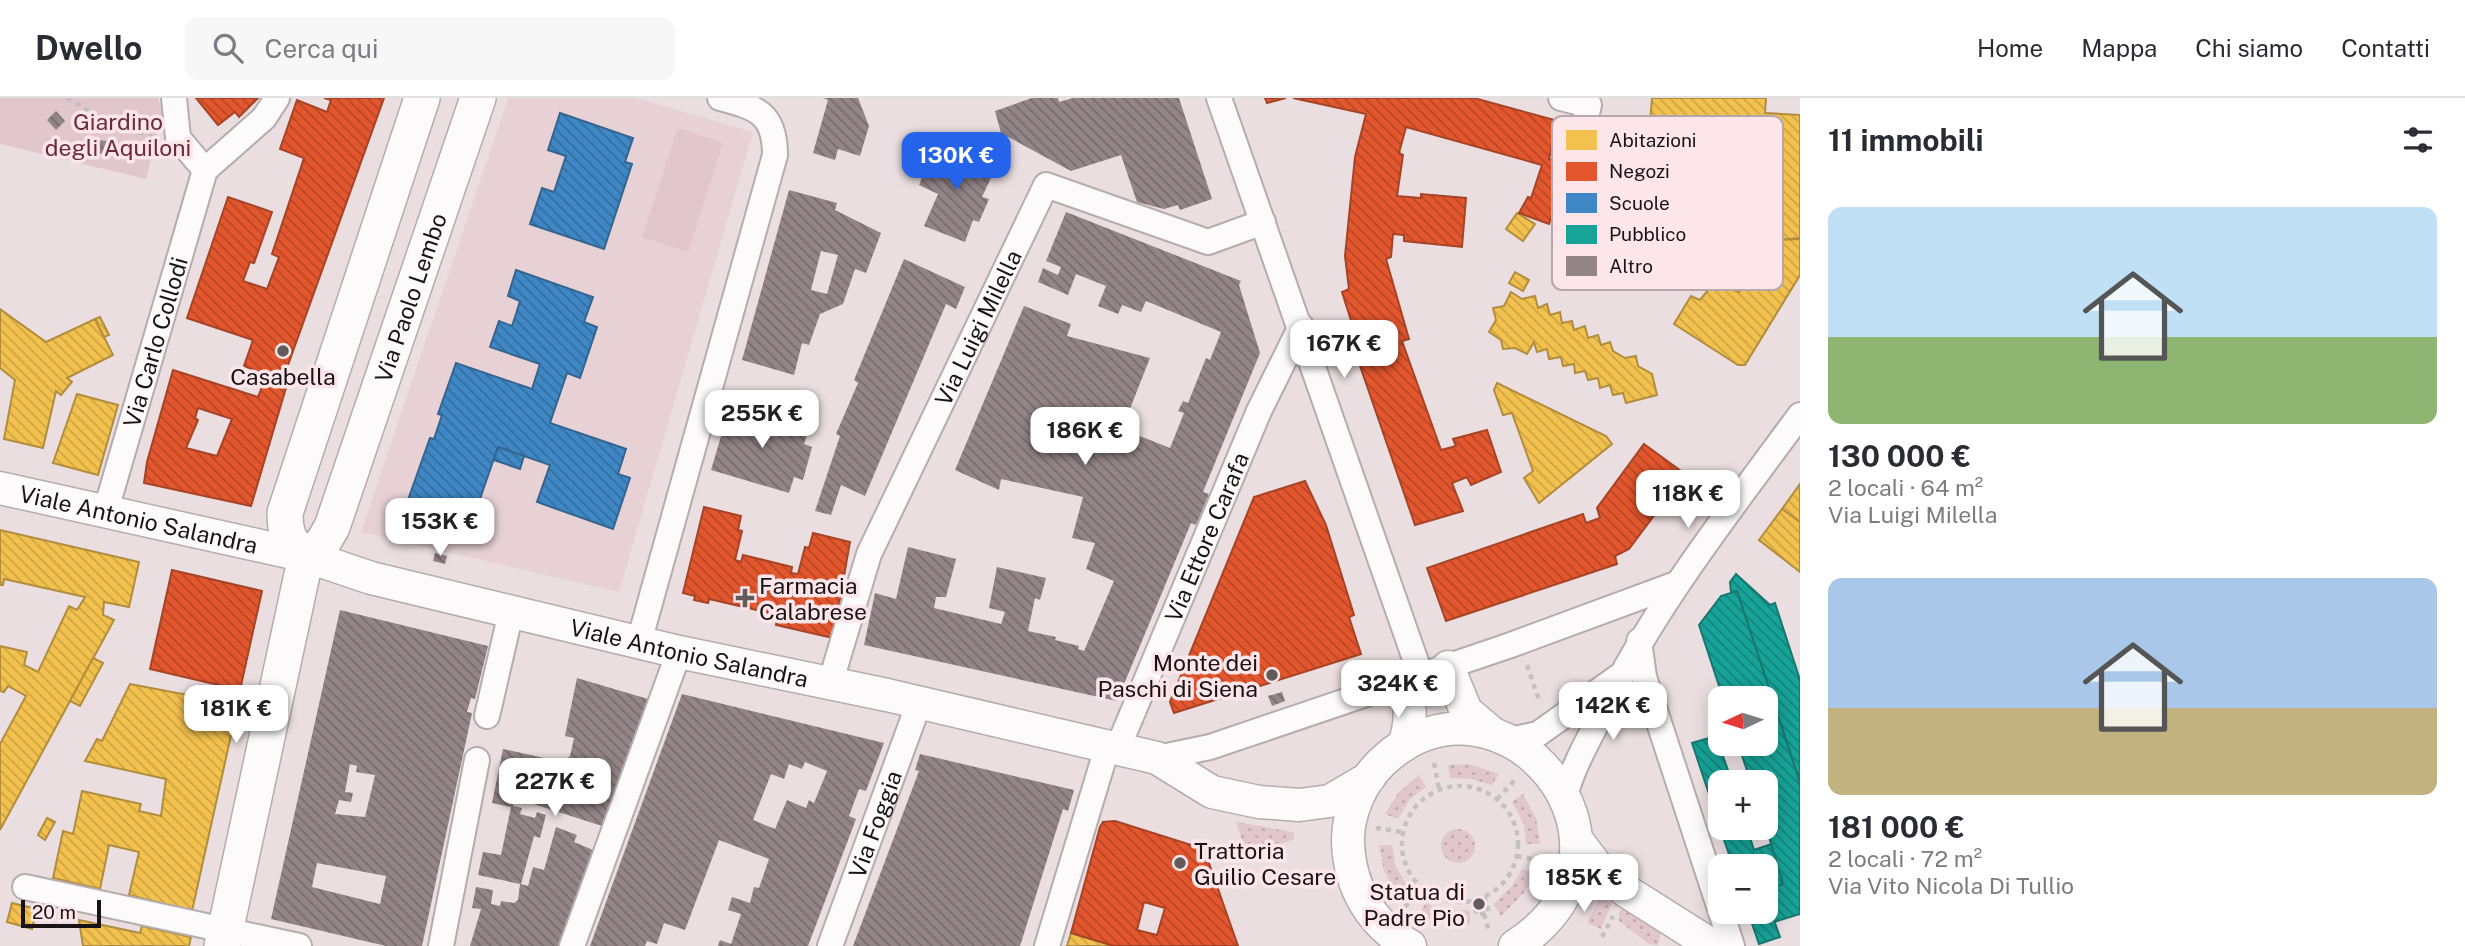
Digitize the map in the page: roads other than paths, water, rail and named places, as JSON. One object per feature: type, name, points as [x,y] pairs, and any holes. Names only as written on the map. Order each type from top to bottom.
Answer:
[{"type":"main road","points":[[223,938],[306,556],[292,546],[285,527],[285,513],[422,98]]},
{"type":"main road","name":"Via Paolo Lembo","points":[[306,556],[322,544],[332,527],[478,98]]},
{"type":"main road","points":[[296,479],[303,500],[324,506],[341,499]]},
{"type":"street","points":[[174,98],[178,138],[205,170],[264,118],[277,98]]},
{"type":"street","points":[[639,642],[775,156],[771,125],[762,114],[750,106],[720,98]]},
{"type":"street","points":[[1219,98],[1425,675],[1465,711],[1501,737],[1532,754],[1552,773],[1566,796],[1576,839],[1574,865],[1567,891],[1553,914],[1534,934],[1497,933]]},
{"type":"street","points":[[1561,98],[1589,106],[1586,116]]},
{"type":"street","name":"Via Carlo Collodi","points":[[105,513],[205,170]]},
{"type":"street","name":"Via Luigi Milella","points":[[830,684],[876,536],[1046,186],[1208,242],[1263,222]]},
{"type":"street","name":"Via Ettore Carafa","points":[[1047,946],[1112,749],[1259,411],[1301,326]]},
{"type":"street","points":[[1566,796],[1572,770],[1639,641],[1676,584],[1800,415]]},
{"type":"street","name":"Viale Antonio Salandra","points":[[0,488],[306,556],[371,578],[679,652],[919,703],[1157,758],[1212,792],[1259,802],[1299,805],[1330,800],[1369,778]]},
{"type":"street","points":[[1157,758],[1210,747],[1425,675],[1639,601],[1676,584]]},
{"type":"street","points":[[487,716],[511,612]]},
{"type":"street","points":[[1639,641],[1644,677],[1708,871]]},
{"type":"street","points":[[572,946],[679,652]]},
{"type":"street","points":[[1415,755],[1433,733],[1463,730],[1501,737],[1538,734],[1621,674]]},
{"type":"street","points":[[1415,755],[1412,708],[1425,675]]},
{"type":"street","name":"Via Foggia","points":[[830,946],[919,703]]},
{"type":"street","points":[[1411,931],[1394,937],[1374,918],[1359,893],[1349,864],[1348,834],[1354,805],[1369,778],[1391,754],[1415,755]]},
{"type":"street","points":[[441,946],[477,760]]},
{"type":"street","points":[[1576,839],[1598,868],[1626,891],[1713,946]]},
{"type":"street","points":[[25,887],[223,938],[299,946]]},
{"type":"street","points":[[1725,924],[1732,946]]},
{"type":"place","name":"Casabella","points":[[283,351]]},
{"type":"place","name":"Farmacia Calabrese","points":[[745,598]]},
{"type":"place","name":"Monte dei Paschi di Siena","points":[[1272,675]]},
{"type":"place","name":"Trattoria Guilio Cesare","points":[[1180,863]]},
{"type":"place","name":"Statua di Padre Pio","points":[[1479,904]]},
{"type":"park label","name":"Giardino degli Aquiloni","points":[[118,134]]}]
